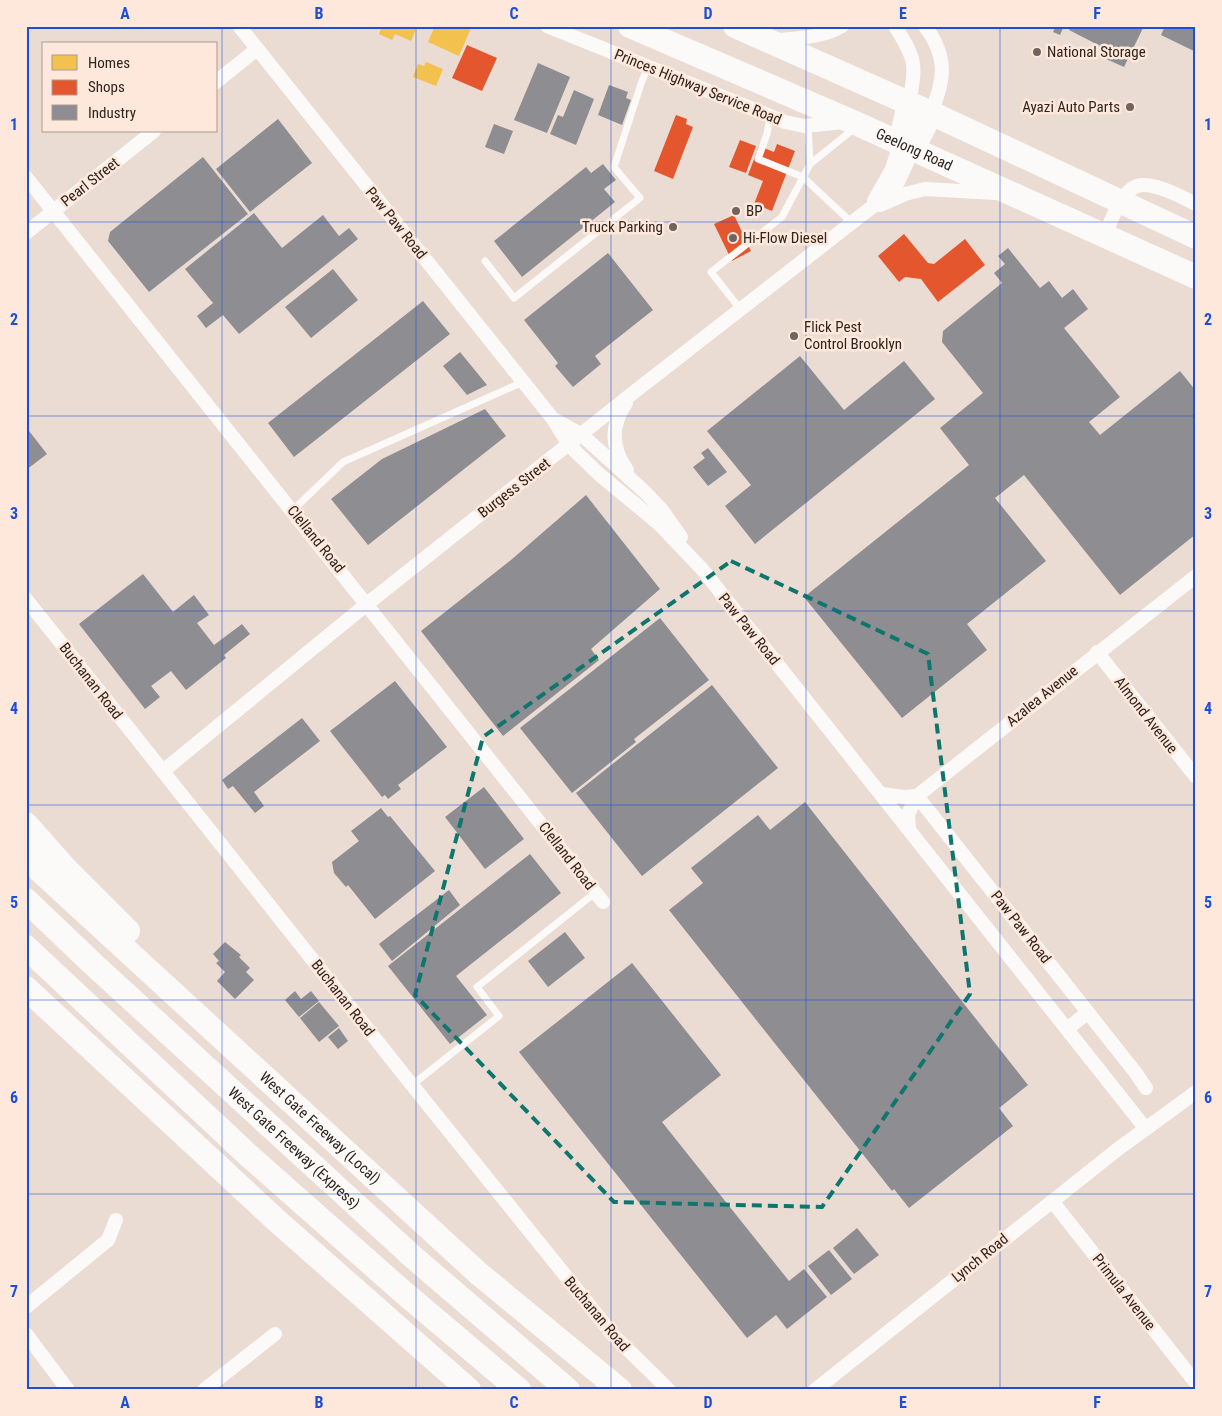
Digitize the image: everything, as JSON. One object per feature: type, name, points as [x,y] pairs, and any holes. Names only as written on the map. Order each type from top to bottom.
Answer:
[{"type":"highway","name":"Geelong Road","points":[[630,26],[856,123],[1104,237],[1196,277]]},
{"type":"highway","points":[[735,26],[931,113],[1196,238]]},
{"type":"highway","points":[[907,147],[909,104]]},
{"type":"highway","points":[[907,147],[931,113]]},
{"type":"highway","points":[[26,824],[122,925],[408,1210]]},
{"type":"highway","name":"West Gate Freeway (Local)","points":[[26,858],[478,1273],[620,1390]]},
{"type":"highway","name":"West Gate Freeway (Express)","points":[[26,900],[100,971],[413,1257],[568,1390]]},
{"type":"highway","points":[[26,947],[248,1154],[403,1292],[519,1390]]},
{"type":"highway","points":[[26,988],[276,1220],[469,1390]]},
{"type":"street","name":"Paw Paw Road","points":[[239,26],[553,418],[569,444],[600,475],[658,523],[702,569]]},
{"type":"street","name":"Princes Highway Service Road","points":[[547,26],[792,124],[808,126],[856,123]]},
{"type":"street","points":[[770,42],[821,34],[842,26]]},
{"type":"street","points":[[894,26],[909,49],[914,64],[909,104]]},
{"type":"street","points":[[925,26],[938,47],[942,68],[939,91],[931,113]]},
{"type":"street","points":[[218,80],[257,49]]},
{"type":"street","name":"Pearl Street","points":[[26,233],[153,132]]},
{"type":"street","name":"Burgess Street","points":[[163,771],[367,604],[638,389],[868,211],[894,187],[907,147]]},
{"type":"street","name":"Clelland Road","points":[[26,177],[600,897]]},
{"type":"street","points":[[1104,237],[1120,202],[1131,189],[1138,186],[1148,185],[1167,190],[1196,204]]},
{"type":"street","points":[[868,211],[905,194],[925,189],[1010,194]]},
{"type":"street","points":[[638,389],[620,412],[614,427],[614,439],[615,450],[622,463],[646,493]]},
{"type":"street","name":"Paw Paw Road","points":[[553,418],[582,435],[646,493],[670,521],[702,569],[1146,1129]]},
{"type":"street","name":"Azalea Avenue","points":[[917,796],[1097,652],[1196,576]]},
{"type":"street","name":"Buchanan Road","points":[[26,599],[614,1336],[669,1390]]},
{"type":"street","name":"Almond Avenue","points":[[1097,652],[1196,777]]},
{"type":"street","points":[[882,794],[904,797],[917,796]]},
{"type":"street","name":"Paw Paw Road","points":[[917,796],[1146,1088]]},
{"type":"street","points":[[909,829],[908,814],[917,796]]},
{"type":"street","points":[[1067,1029],[1088,1012]]},
{"type":"street","name":"Lynch Road","points":[[815,1390],[1118,1148],[1196,1092]]},
{"type":"street","name":"Primula Avenue","points":[[1052,1201],[1196,1384]]},
{"type":"street","points":[[26,1308],[108,1240],[116,1220]]},
{"type":"street","points":[[26,1334],[68,1390]]},
{"type":"street","points":[[204,1390],[274,1334]]},
{"type":"street","points":[[1190,1390],[1196,1384]]},
{"type":"lane","points":[[485,261],[514,298],[640,198],[614,167],[648,66]]},
{"type":"lane","points":[[770,116],[767,134],[758,159],[803,177],[852,223]]},
{"type":"lane","points":[[741,310],[711,272],[782,217],[810,164],[856,123]]},
{"type":"lane","points":[[808,126],[810,164]]},
{"type":"lane","points":[[293,510],[343,462],[523,382]]},
{"type":"lane","points":[[412,1085],[499,1016],[477,987],[600,897]]},
{"type":"highlighted area","points":[[731,561],[928,654],[970,994],[822,1207],[614,1202],[415,995],[483,737]]},
{"type":"building: Homes","points":[[382,26],[417,26],[411,41],[395,34],[392,40],[379,34]]},
{"type":"building: Homes","points":[[435,26],[445,28],[445,26],[467,26],[471,28],[459,56],[428,42]]},
{"type":"building: Homes","points":[[426,62],[443,69],[436,86],[413,77],[418,64],[424,66]]},
{"type":"building: Shops","points":[[467,45],[497,58],[482,91],[452,78]]},
{"type":"building: Shops","points":[[676,115],[687,119],[686,124],[693,127],[673,179],[654,171]]},
{"type":"building: Shops","points":[[740,140],[756,146],[746,173],[729,167]]},
{"type":"building: Shops","points":[[777,144],[795,151],[772,211],[754,204],[763,181],[748,175],[759,146],[774,152]]},
{"type":"building: Shops","name":"Hi-Flow Diesel","points":[[734,215],[751,251],[732,261],[714,224]]},
{"type":"building: Shops","points":[[904,234],[928,263],[934,264],[965,239],[985,265],[938,302],[921,279],[905,277],[899,282],[878,256]]},
{"type":"building: Industry","points":[[1056,26],[1064,26],[1060,35],[1053,32]]},
{"type":"building: Industry","points":[[1071,26],[1144,26],[1124,67],[1104,58],[1108,50],[1069,30]]},
{"type":"building: Industry","points":[[1165,26],[1196,26],[1196,52],[1161,35]]},
{"type":"building: Industry","points":[[538,63],[570,77],[547,133],[514,120]]},
{"type":"building: Industry","points":[[609,85],[628,92],[626,98],[631,100],[622,125],[598,115]]},
{"type":"building: Industry","points":[[574,90],[594,99],[576,145],[550,134],[558,115],[563,117]]},
{"type":"building: Industry","points":[[278,119],[312,163],[250,212],[216,169]]},
{"type":"building: Industry","points":[[494,124],[513,131],[504,154],[485,147]]},
{"type":"building: Industry","points":[[203,157],[248,214],[149,292],[108,241],[110,232]]},
{"type":"building: Industry","points":[[603,164],[616,180],[604,189],[615,202],[522,277],[494,241],[586,167],[591,173]]},
{"type":"building: Industry","points":[[254,213],[282,248],[323,215],[339,236],[349,228],[358,239],[239,334],[223,315],[206,328],[197,316],[213,303],[185,269]]},
{"type":"building: Industry","points":[[1008,248],[1040,288],[1049,281],[1062,298],[1073,289],[1088,309],[1064,328],[1120,397],[1089,422],[1100,435],[1180,371],[1196,391],[1196,534],[1120,595],[1024,475],[995,498],[1046,561],[967,624],[987,650],[902,718],[804,597],[969,465],[940,428],[983,393],[942,342],[943,331],[1002,283],[994,273],[1005,264],[998,256]]},
{"type":"building: Industry","points":[[608,253],[653,310],[595,356],[601,364],[573,387],[555,366],[558,363],[524,320]]},
{"type":"building: Industry","points":[[333,269],[358,300],[311,338],[285,307]]},
{"type":"building: Industry","points":[[423,301],[450,334],[294,457],[268,423]]},
{"type":"building: Industry","points":[[460,352],[487,385],[467,395],[443,366]]},
{"type":"building: Industry","points":[[800,356],[844,410],[904,361],[935,399],[755,544],[725,506],[751,485],[707,431]]},
{"type":"building: Industry","points":[[485,409],[506,436],[368,545],[331,499],[382,459]]},
{"type":"building: Industry","points":[[26,427],[47,454],[26,470]]},
{"type":"building: Industry","points":[[708,448],[727,472],[708,486],[693,467],[705,458],[701,453]]},
{"type":"building: Industry","points":[[586,495],[660,589],[591,649],[599,660],[503,736],[421,631],[511,560]]},
{"type":"building: Industry","points":[[143,574],[173,612],[194,595],[209,615],[197,623],[214,645],[242,624],[250,634],[224,655],[226,658],[186,690],[171,671],[151,686],[160,697],[145,709],[79,624]]},
{"type":"building: Industry","points":[[660,618],[709,680],[634,739],[636,742],[572,793],[520,728]]},
{"type":"building: Industry","points":[[395,681],[447,747],[398,785],[401,789],[388,799],[385,795],[382,797],[330,731]]},
{"type":"building: Industry","points":[[712,685],[778,768],[642,876],[576,793]]},
{"type":"building: Industry","points":[[302,718],[320,741],[254,792],[264,806],[255,813],[233,786],[228,789],[222,780]]},
{"type":"building: Industry","points":[[484,787],[524,839],[485,869],[445,817]]},
{"type":"building: Industry","points":[[805,802],[1028,1085],[999,1108],[1013,1126],[909,1208],[894,1189],[892,1191],[669,910],[703,883],[691,868],[758,815],[770,830]]},
{"type":"building: Industry","points":[[381,808],[388,817],[390,816],[435,871],[375,919],[348,885],[346,887],[334,873],[332,862],[359,841],[351,831]]},
{"type":"building: Industry","points":[[530,854],[561,893],[456,976],[487,1015],[450,1044],[388,966]]},
{"type":"building: Industry","points":[[449,890],[460,905],[392,961],[379,944]]},
{"type":"building: Industry","points":[[565,932],[585,958],[548,987],[528,961]]},
{"type":"building: Industry","points":[[225,942],[241,955],[239,957],[250,968],[246,972],[254,980],[235,999],[217,981],[225,972],[216,963],[219,961],[213,954]]},
{"type":"building: Industry","points":[[632,963],[721,1075],[662,1122],[789,1281],[804,1269],[827,1297],[787,1329],[776,1315],[747,1338],[519,1052]]},
{"type":"building: Industry","points":[[295,991],[301,999],[311,991],[319,1001],[299,1017],[285,1000]]},
{"type":"building: Industry","points":[[319,1002],[339,1026],[319,1042],[300,1018]]},
{"type":"building: Industry","points":[[339,1028],[348,1041],[338,1049],[328,1037]]},
{"type":"building: Industry","points":[[857,1228],[879,1255],[854,1274],[833,1248]]},
{"type":"building: Industry","points":[[829,1250],[852,1279],[831,1295],[808,1266]]},
{"type":"place","name":"National Storage","points":[[1037,52]]},
{"type":"place","name":"Ayazi Auto Parts","points":[[1130,107]]},
{"type":"place","name":"BP","points":[[736,211]]},
{"type":"place","name":"Truck Parking","points":[[673,227]]},
{"type":"place","name":"Hi-Flow Diesel","points":[[733,238]]},
{"type":"place","name":"Flick Pest Control Brooklyn","points":[[794,336]]}]
